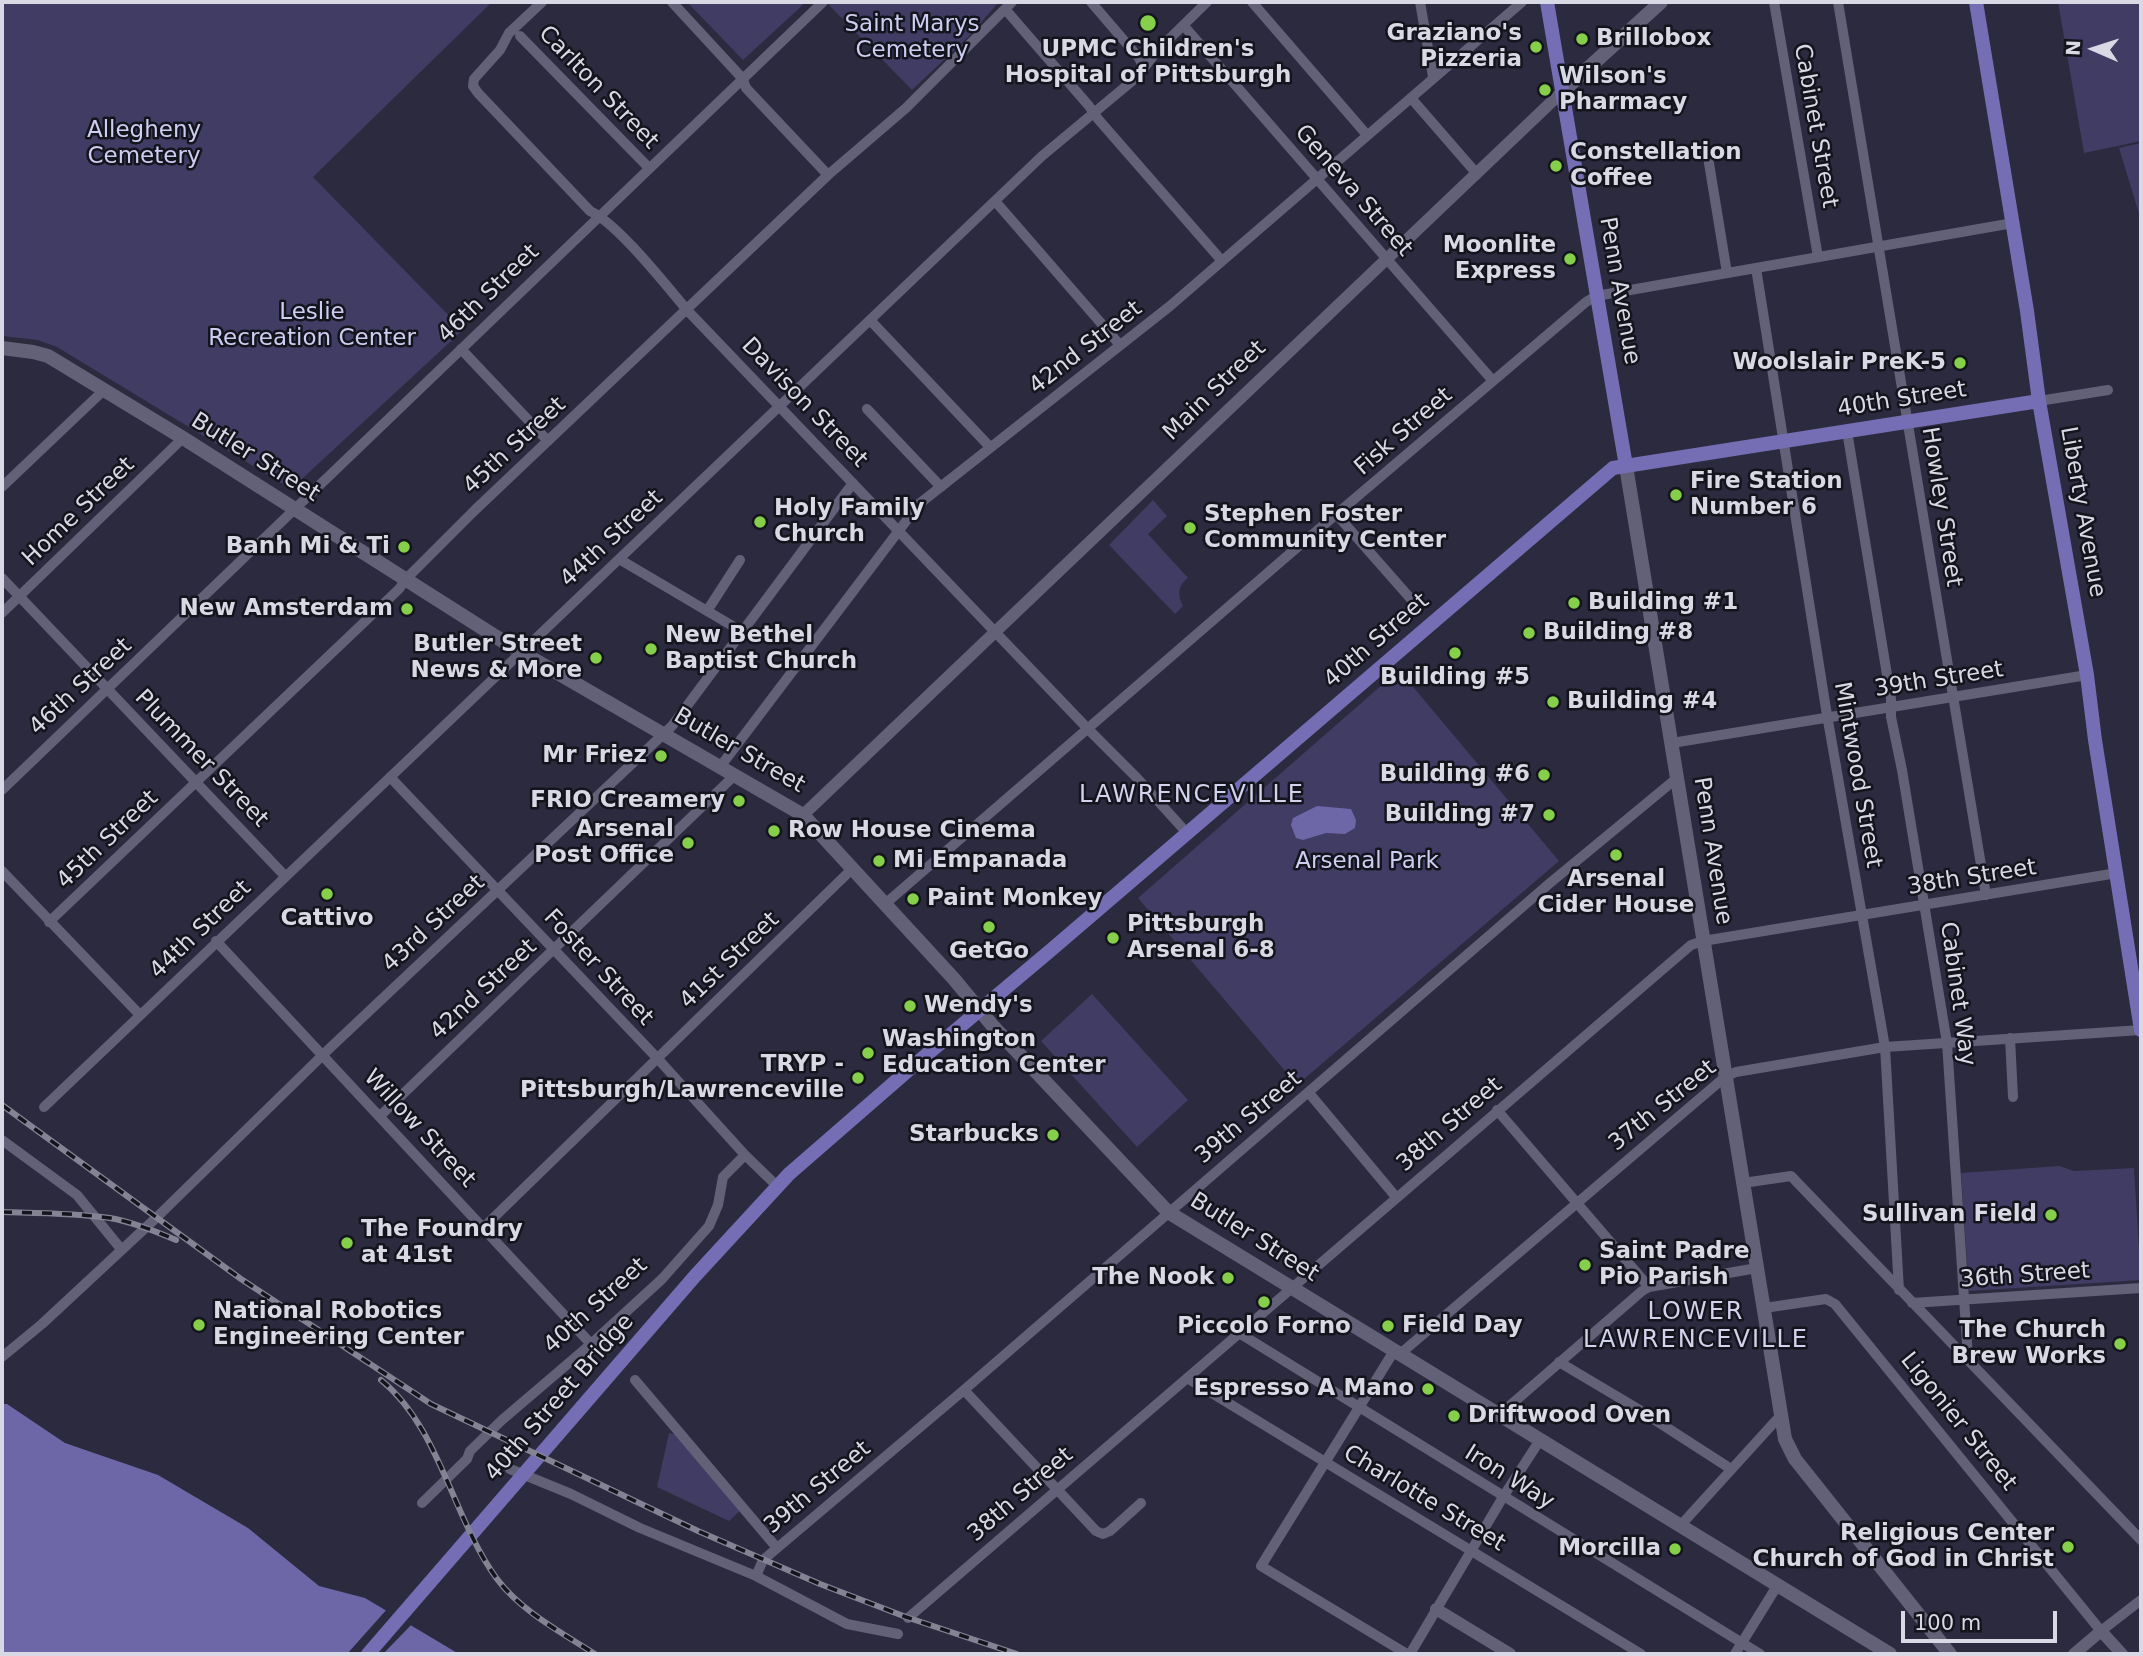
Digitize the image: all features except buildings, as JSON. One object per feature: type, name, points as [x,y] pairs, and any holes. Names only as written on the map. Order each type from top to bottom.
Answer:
[{"type":"main road","name":"Penn Avenue","points":[[1547,2],[1678,778],[1785,1439],[1795,1459],[1950,1654]]},
{"type":"main road","name":"Main Street","points":[[1563,91],[1661,2]]},
{"type":"main road","name":"Liberty Avenue","points":[[1976,2],[2039,401],[2087,675],[2141,1030]]},
{"type":"main road","name":"Butler Street","points":[[2,348],[48,356],[520,651],[803,815],[1168,1212],[1890,1654]]},
{"type":"main road","name":"40th Street","points":[[789,1174],[1614,468],[2039,401]]},
{"type":"main road","name":"40th Street Bridge","points":[[368,1654],[695,1276],[789,1174]]},
{"type":"street","name":"Davison Street","points":[[542,2],[509,33],[500,50],[474,79],[473,86],[478,93],[590,211],[600,216],[1187,833]]},
{"type":"street","points":[[672,2],[743,79],[746,88],[828,175]]},
{"type":"street","name":"46th Street","points":[[2,790],[823,2]]},
{"type":"street","points":[[1091,2],[1139,58],[1144,69]]},
{"type":"street","name":"44th Street","points":[[44,1107],[1042,156],[1137,77],[1157,51],[1208,2]]},
{"type":"street","points":[[1252,2],[1367,135]]},
{"type":"street","points":[[1420,2],[1433,78]]},
{"type":"street","name":"42nd Street","points":[[720,767],[919,504],[1222,261],[1522,2]]},
{"type":"street","name":"Cabinet Street","points":[[1774,2],[1818,257]]},
{"type":"street","name":"Howley Street","points":[[1838,2],[1986,895]]},
{"type":"street","points":[[1009,6],[1093,113],[1222,261]]},
{"type":"street","name":"45th Street","points":[[49,922],[399,589],[406,579],[548,441],[828,175],[906,108],[1009,6]]},
{"type":"street","name":"Geneva Street","points":[[1184,26],[1493,381]]},
{"type":"street","name":"Carlton Street","points":[[520,36],[649,167]]},
{"type":"street","name":"Main Street","points":[[803,815],[1563,91]]},
{"type":"street","points":[[1411,98],[1477,174]]},
{"type":"street","points":[[1707,151],[1727,273]]},
{"type":"street","points":[[995,201],[1120,345]]},
{"type":"street","name":"Fisk Street","points":[[885,904],[1586,302],[1596,296],[2013,223]]},
{"type":"street","name":"Mintwood Street","points":[[1756,268],[1885,1047],[1899,1290]]},
{"type":"street","points":[[870,320],[990,447]]},
{"type":"street","points":[[461,349],[548,441]]},
{"type":"street","points":[[2,487],[104,390]]},
{"type":"street","name":"40th Street","points":[[2039,401],[2108,390]]},
{"type":"street","points":[[867,409],[941,487]]},
{"type":"street","name":"Cabinet Way","points":[[1847,431],[1947,1043],[1968,1358]]},
{"type":"street","name":"Home Street","points":[[2,612],[183,438]]},
{"type":"street","name":"43rd Street","points":[[2,1357],[42,1324],[121,1250],[675,721],[853,483]]},
{"type":"street","points":[[1337,515],[1418,607]]},
{"type":"street","points":[[619,559],[741,631]]},
{"type":"street","points":[[707,611],[740,560]]},
{"type":"street","name":"Plummer Street","points":[[2,578],[285,876]]},
{"type":"street","name":"39th Street","points":[[1672,743],[2087,675]]},
{"type":"street","name":"42nd Street","points":[[380,1116],[735,775]]},
{"type":"street","name":"Foster Street","points":[[390,777],[777,1186]]},
{"type":"street","name":"39th Street","points":[[756,1576],[763,1560],[964,1390],[1550,883],[1678,778]]},
{"type":"street","name":"41st Street","points":[[484,1227],[852,869]]},
{"type":"street","points":[[2,871],[140,1015]]},
{"type":"street","name":"38th Street","points":[[908,1618],[1691,945],[2117,873]]},
{"type":"street","name":"Willow Street","points":[[216,941],[592,1344]]},
{"type":"street","name":"37th Street","points":[[1408,1654],[1261,1566],[1397,1352],[1725,1077],[1736,1072],[1885,1047],[2141,1030]]},
{"type":"street","points":[[2010,1038],[2013,1097]]},
{"type":"street","points":[[1309,1093],[1396,1198]]},
{"type":"street","points":[[1497,1110],[1649,1287]]},
{"type":"street","points":[[2,1140],[77,1195],[121,1250]]},
{"type":"street","name":"40th Street","points":[[422,1503],[502,1420],[592,1344],[662,1279],[709,1226],[718,1205],[723,1177],[745,1155]]},
{"type":"street","points":[[1743,1183],[1791,1176],[2141,1539]]},
{"type":"street","points":[[1499,1415],[1649,1287],[1757,1268]]},
{"type":"street","name":"36th Street","points":[[1912,1303],[2141,1288]]},
{"type":"street","name":"Ligonier Street","points":[[1764,1308],[1826,1299],[1835,1304],[2122,1654]]},
{"type":"street","name":"Iron Way","points":[[1239,1334],[1760,1654]]},
{"type":"street","points":[[1559,1362],[1731,1469]]},
{"type":"street","name":"Charlotte Street","points":[[1187,1378],[1642,1654]]},
{"type":"street","points":[[635,1380],[777,1548]]},
{"type":"street","points":[[964,1390],[1096,1531],[1103,1534],[1110,1531],[1141,1503]]},
{"type":"street","points":[[1680,1526],[1780,1416]]},
{"type":"street","points":[[1408,1654],[1539,1440]]},
{"type":"street","points":[[510,1469],[640,1528],[756,1576],[846,1625],[898,1634]]},
{"type":"street","points":[[1735,1654],[1777,1586]]},
{"type":"street","points":[[2074,1654],[2141,1600]]},
{"type":"street","points":[[1436,1609],[1510,1654]]},
{"type":"green space","name":"Allegheny Cemetery","points":[[2,2],[492,2],[313,177],[463,330],[291,489],[57,347],[38,340],[2,336]]},
{"type":"green space","name":"Saint Marys Cemetery","points":[[687,2],[806,2],[743,60]]},
{"type":"green space","name":"Saint Marys Cemetery","points":[[826,2],[999,2],[968,37],[912,90]]},
{"type":"green space","points":[[2058,2],[2141,2],[2141,141],[2084,153]]},
{"type":"green space","points":[[2141,143],[2141,220],[2119,148]]},
{"type":"green space","points":[[1153,500],[1167,516],[1148,534],[1188,578],[1180,590],[1183,606],[1175,614],[1109,545]]},
{"type":"green space","name":"Arsenal Park","points":[[1399,670],[1559,861],[1297,1085],[1138,898]]},
{"type":"green space","points":[[1092,994],[1188,1100],[1137,1147],[1041,1041]]},
{"type":"green space","name":"Sullivan Field","points":[[2059,1166],[2074,1171],[2134,1168],[2141,1280],[1969,1291],[1961,1173]]},
{"type":"green space","points":[[669,1433],[678,1435],[741,1510],[729,1521],[657,1487]]},
{"type":"shaded area","points":[[1317,806],[1351,809],[1356,820],[1355,828],[1345,834],[1326,833],[1303,840],[1296,838],[1291,825],[1293,818]]},
{"type":"shaded area","points":[[2,1404],[7,1404],[65,1443],[158,1475],[248,1528],[319,1586],[365,1598],[459,1654],[2,1654]]},
{"type":"pier","points":[[388,1608],[414,1622],[383,1654],[347,1654]]},
{"type":"railway","points":[[2,1105],[241,1279],[431,1404],[698,1531],[820,1584],[906,1617],[1017,1654]]},
{"type":"railway","points":[[2,1212],[110,1218],[135,1224],[176,1240]]},
{"type":"railway","points":[[381,1380],[401,1400],[418,1423],[468,1528],[497,1579],[530,1611],[595,1654]]},
{"type":"place","name":"UPMC Children's Hospital of Pittsburgh","points":[[1148,23]]},
{"type":"place","name":"Brillobox","points":[[1582,39]]},
{"type":"place","name":"Graziano's Pizzeria","points":[[1536,47]]},
{"type":"place","name":"Wilson's Pharmacy","points":[[1545,90]]},
{"type":"place","name":"Constellation Coffee","points":[[1556,166]]},
{"type":"place","name":"Moonlite Express","points":[[1570,259]]},
{"type":"place","name":"Woolslair PreK-5","points":[[1960,363]]},
{"type":"place","name":"Fire Station Number 6","points":[[1676,495]]},
{"type":"place","name":"Holy Family Church","points":[[760,522]]},
{"type":"place","name":"Stephen Foster Community Center","points":[[1190,528]]},
{"type":"place","name":"Banh Mi & Ti","points":[[404,547]]},
{"type":"place","name":"Building #1","points":[[1574,603]]},
{"type":"place","name":"New Amsterdam","points":[[407,609]]},
{"type":"place","name":"Building #8","points":[[1529,633]]},
{"type":"place","name":"New Bethel Baptist Church","points":[[651,649]]},
{"type":"place","name":"Building #5","points":[[1455,653]]},
{"type":"place","name":"Butler Street News & More","points":[[596,658]]},
{"type":"place","name":"Building #4","points":[[1553,702]]},
{"type":"place","name":"Mr Friez","points":[[661,756]]},
{"type":"place","name":"Building #6","points":[[1544,775]]},
{"type":"place","name":"FRIO Creamery","points":[[739,801]]},
{"type":"place","name":"Building #7","points":[[1549,815]]},
{"type":"place","name":"Row House Cinema","points":[[774,831]]},
{"type":"place","name":"Arsenal Post Office","points":[[688,843]]},
{"type":"place","name":"Arsenal Cider House","points":[[1616,855]]},
{"type":"place","name":"Mi Empanada","points":[[879,861]]},
{"type":"place","name":"Cattivo","points":[[327,894]]},
{"type":"place","name":"Paint Monkey","points":[[913,899]]},
{"type":"place","name":"GetGo","points":[[989,927]]},
{"type":"place","name":"Pittsburgh Arsenal 6-8","points":[[1113,938]]},
{"type":"place","name":"Wendy's","points":[[910,1006]]},
{"type":"place","name":"Washington Education Center","points":[[868,1053]]},
{"type":"place","name":"TRYP - Pittsburgh/Lawrenceville","points":[[858,1078]]},
{"type":"place","name":"Starbucks","points":[[1053,1135]]},
{"type":"place","name":"Sullivan Field","points":[[2051,1215]]},
{"type":"place","name":"The Foundry at 41st","points":[[347,1243]]},
{"type":"place","name":"Saint Padre Pio Parish","points":[[1585,1265]]},
{"type":"place","name":"The Nook","points":[[1228,1278]]},
{"type":"place","name":"Piccolo Forno","points":[[1264,1302]]},
{"type":"place","name":"National Robotics Engineering Center","points":[[199,1325]]},
{"type":"place","name":"Field Day","points":[[1388,1326]]},
{"type":"place","name":"The Church Brew Works","points":[[2120,1344]]},
{"type":"place","name":"Espresso A Mano","points":[[1428,1389]]},
{"type":"place","name":"Driftwood Oven","points":[[1454,1416]]},
{"type":"place","name":"Religious Center Church of God in Christ","points":[[2068,1547]]},
{"type":"place","name":"Morcilla","points":[[1675,1549]]},
{"type":"district","name":"LAWRENCEVILLE","points":[[1192,796]]},
{"type":"district","name":"LOWER LAWRENCEVILLE","points":[[1696,1327]]},
{"type":"park label","name":"Leslie Recreation Center","points":[[312,326]]}]
